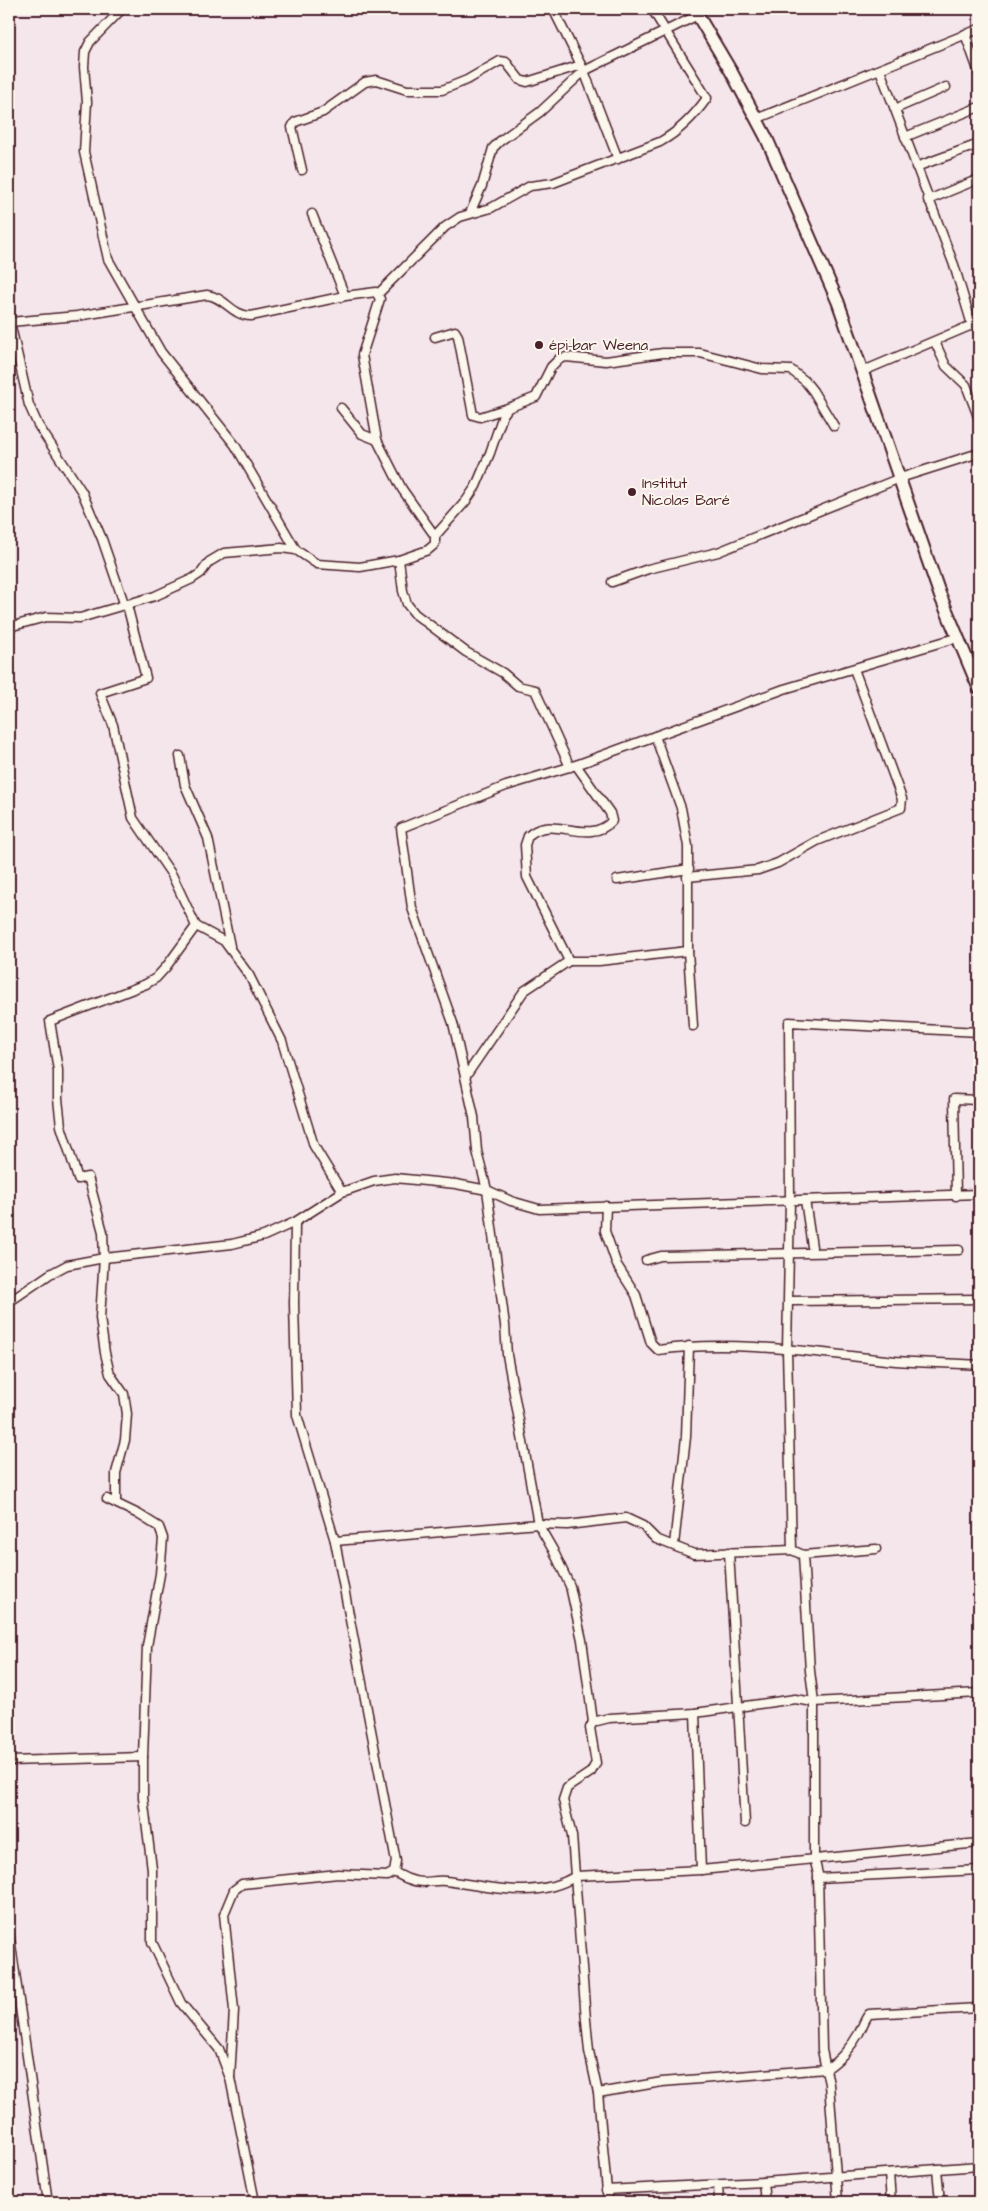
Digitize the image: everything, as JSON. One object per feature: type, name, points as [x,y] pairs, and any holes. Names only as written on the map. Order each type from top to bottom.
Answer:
[{"type":"main road","points":[[696,12],[756,119],[838,302],[940,595],[979,685]]},
{"type":"street","points":[[122,9],[90,42],[85,52],[87,102],[84,146],[108,259],[134,308],[161,352],[235,445],[296,550]]},
{"type":"street","points":[[553,9],[583,68],[618,159]]},
{"type":"street","points":[[378,294],[445,227],[470,213],[491,208],[530,186],[553,183],[618,159],[672,136],[707,98],[652,9]]},
{"type":"street","points":[[302,170],[292,127],[295,122],[323,112],[364,82],[376,80],[407,90],[442,90],[467,80],[500,61],[506,62],[520,80],[527,82],[583,68],[665,31],[696,12]]},
{"type":"street","points":[[756,119],[979,29]]},
{"type":"street","points":[[965,34],[979,73]]},
{"type":"street","points":[[470,213],[482,186],[493,148],[500,140],[540,112],[583,68]]},
{"type":"street","points":[[861,372],[976,324],[880,70]]},
{"type":"street","points":[[894,109],[946,87]]},
{"type":"street","points":[[905,137],[979,107]]},
{"type":"street","points":[[916,167],[979,144]]},
{"type":"street","points":[[928,200],[979,179]]},
{"type":"street","points":[[312,214],[345,296]]},
{"type":"street","points":[[342,1192],[314,1146],[278,1030],[249,975],[230,946],[214,934],[196,926],[172,875],[133,818],[113,725],[100,694],[146,678],[126,606],[102,538],[82,492],[38,425],[29,405],[9,320],[77,316],[207,295],[216,296],[235,312],[244,316],[251,316],[369,291],[378,294]]},
{"type":"street","points":[[9,627],[46,618],[80,618],[126,606],[192,580],[201,573],[209,562],[224,553],[281,548],[296,550],[318,564],[360,567],[399,560],[428,550],[435,544],[435,536],[402,489],[377,440],[362,355],[380,299],[378,294]]},
{"type":"street","points":[[436,337],[455,331],[458,336],[473,415],[480,418],[536,397],[551,367],[559,359],[566,357],[606,360],[663,353],[700,353],[762,369],[791,370],[813,391],[834,426]]},
{"type":"street","points":[[935,342],[946,366],[966,385],[979,419]]},
{"type":"street","points":[[341,408],[362,434],[377,440]]},
{"type":"street","points":[[435,536],[466,501],[476,486],[503,415],[508,408]]},
{"type":"street","points":[[612,582],[648,569],[718,552],[900,478],[979,453]]},
{"type":"street","points":[[399,560],[403,591],[407,604],[415,614],[466,652],[503,673],[518,686],[535,690],[573,766],[610,813],[612,821],[607,826],[583,833],[557,828],[540,828],[528,836],[525,845],[527,877],[569,961]]},
{"type":"street","points":[[608,2202],[598,2093],[589,2051],[572,1836],[563,1800],[567,1788],[591,1772],[596,1763],[590,1728],[593,1722],[582,1640],[570,1586],[538,1524],[507,1354],[505,1324],[487,1190],[477,1151],[474,1116],[454,1023],[412,908],[401,828],[506,786],[573,766],[784,689],[959,637]]},
{"type":"street","points":[[617,880],[688,873],[758,870],[778,863],[817,841],[902,808],[902,799],[854,669]]},
{"type":"street","points":[[655,736],[681,808],[688,873],[688,951],[693,1026]]},
{"type":"street","points":[[180,756],[185,785],[208,838],[230,946]]},
{"type":"street","points":[[116,1504],[116,1473],[125,1440],[127,1414],[124,1394],[110,1374],[100,1318],[104,1258],[103,1232],[88,1177],[78,1179],[62,1126],[58,1099],[58,1070],[50,1021],[146,984],[156,978],[196,926]]},
{"type":"street","points":[[466,1076],[524,992],[569,961],[599,962],[688,951]]},
{"type":"street","points":[[792,1550],[787,1350],[790,1254],[789,1022],[979,1032]]},
{"type":"street","points":[[956,1196],[954,1099],[979,1100]]},
{"type":"street","points":[[9,1302],[59,1269],[77,1263],[104,1258],[232,1244],[264,1236],[295,1222],[342,1192],[374,1181],[395,1178],[456,1184],[487,1190],[512,1201],[539,1209],[979,1194]]},
{"type":"street","points":[[805,1200],[812,1248]]},
{"type":"street","points":[[606,1206],[605,1232],[617,1265],[636,1295],[651,1343],[658,1350],[688,1346],[787,1350],[898,1361],[979,1365]]},
{"type":"street","points":[[295,1222],[294,1304],[298,1415],[334,1542],[396,1860],[394,1872]]},
{"type":"street","points":[[646,1260],[661,1256],[959,1250]]},
{"type":"street","points":[[789,1301],[979,1299]]},
{"type":"street","points":[[674,1546],[686,1437],[688,1346]]},
{"type":"street","points":[[106,1499],[159,1527],[163,1538],[160,1574],[147,1646],[143,1757],[144,1797],[152,1869],[152,1942],[181,2003],[219,2049],[230,2078],[254,2202]]},
{"type":"street","points":[[334,1542],[538,1524],[567,1525],[626,1518],[642,1526],[656,1538],[694,1554],[792,1550],[803,1555],[876,1549]]},
{"type":"street","points":[[729,1552],[745,1823]]},
{"type":"street","points":[[803,1555],[810,1671],[814,1702],[814,1858],[818,1878],[822,2050],[826,2069],[838,2202]]},
{"type":"street","points":[[593,1722],[609,1718],[695,1713],[739,1708],[795,1699],[814,1702],[979,1693]]},
{"type":"street","points":[[695,1713],[701,1870]]},
{"type":"street","points":[[9,1761],[143,1757]]},
{"type":"street","points":[[394,1872],[406,1878],[422,1882],[434,1880],[447,1881],[465,1885],[522,1891],[566,1882],[576,1876],[701,1870],[979,1843]]},
{"type":"street","points":[[818,1878],[979,1870]]},
{"type":"street","points":[[230,2078],[234,2010],[224,1914],[234,1890],[242,1884],[338,1874],[387,1876],[394,1872]]},
{"type":"street","points":[[9,1931],[48,2202]]},
{"type":"street","points":[[598,2093],[662,2082],[826,2069],[837,2063],[859,2034],[869,2014],[979,2008]]},
{"type":"street","points":[[606,2190],[718,2185],[979,2166]]},
{"type":"street","points":[[937,2169],[940,2202]]},
{"type":"street","points":[[889,2173],[891,2202]]},
{"type":"street","points":[[763,2182],[765,2202]]},
{"type":"street","points":[[718,2185],[719,2202]]},
{"type":"place","name":"épi-bar Weena","points":[[539,345]]},
{"type":"place","name":"Institut Nicolas Baré","points":[[632,492]]}]
